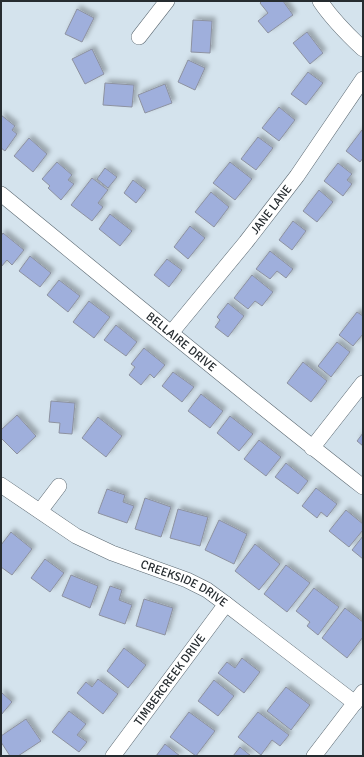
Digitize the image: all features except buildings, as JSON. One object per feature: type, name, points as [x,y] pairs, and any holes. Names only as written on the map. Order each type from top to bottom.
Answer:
[{"type":"street","points":[[139,37],[167,1]]},
{"type":"street","points":[[320,1],[329,15],[363,49]]},
{"type":"street","name":"JANE LANE","points":[[170,333],[246,242],[297,176],[363,79]]},
{"type":"street","name":"BELLAIRE DRIVE","points":[[1,194],[312,448],[363,487]]},
{"type":"street","points":[[312,448],[363,383]]},
{"type":"street","name":"CREEKSIDE DRIVE","points":[[1,484],[76,536],[112,553],[187,580],[207,590],[359,697]]},
{"type":"street","points":[[40,511],[59,486]]},
{"type":"street","name":"TIMBERCREEK DRIVE","points":[[113,756],[226,604]]},
{"type":"street","points":[[314,756],[359,697]]}]
